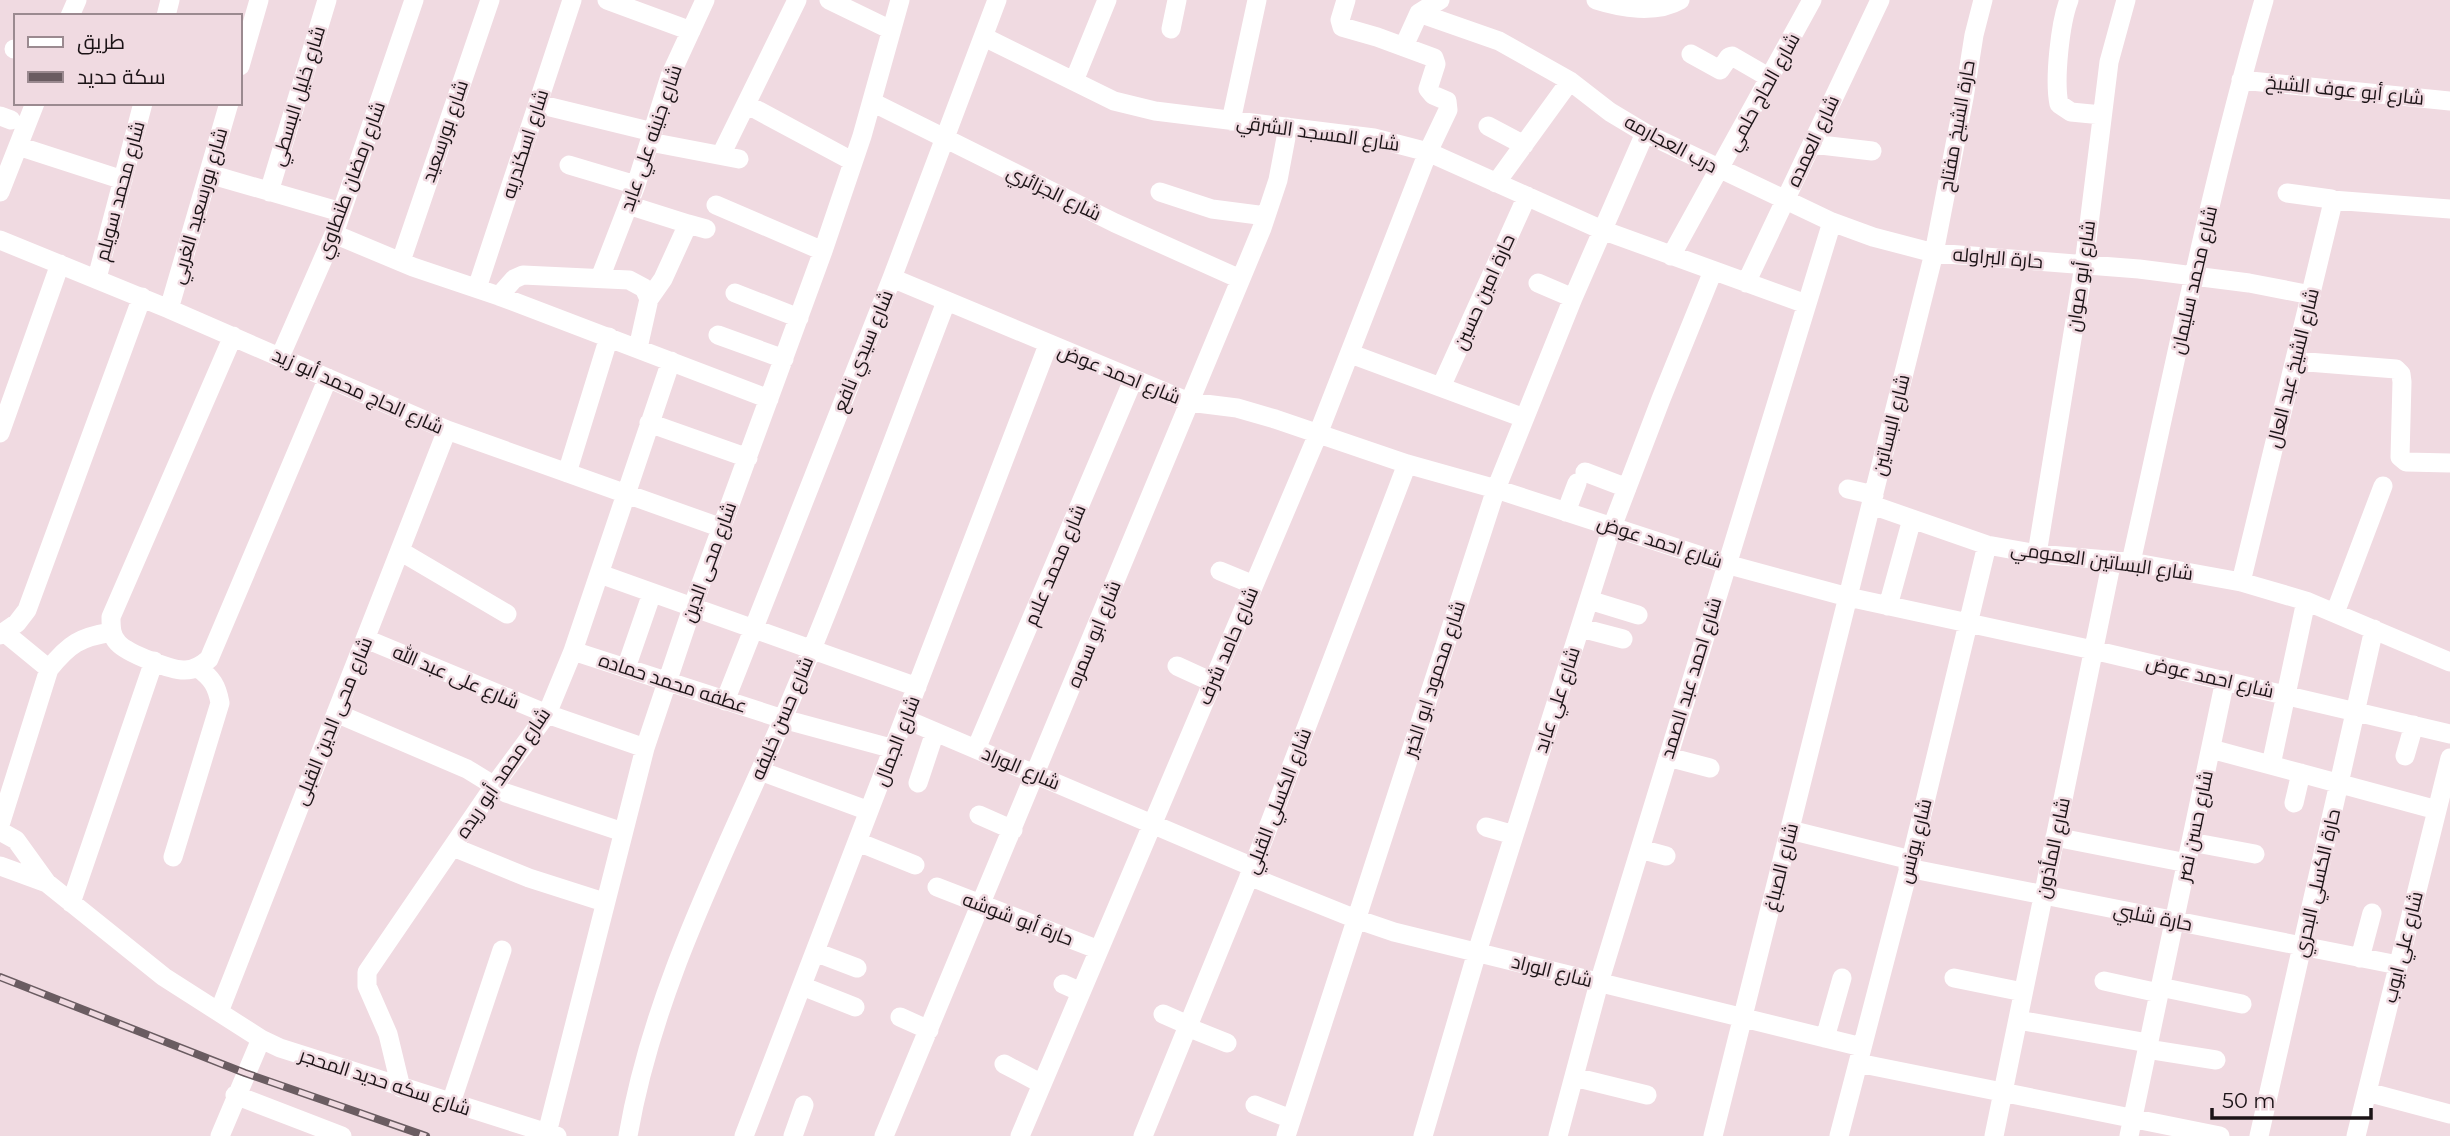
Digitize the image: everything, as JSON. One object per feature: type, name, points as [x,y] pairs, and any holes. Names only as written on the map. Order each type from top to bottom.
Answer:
[{"type":"street","points":[[242,59],[259,0]]},
{"type":"street","name":"شارع خليل البسطي","points":[[269,192],[327,0]]},
{"type":"street","name":"شارع رمضان طنطاوي","points":[[280,357],[334,234],[414,0]]},
{"type":"street","name":"شارع بورسعيد","points":[[401,261],[490,0]]},
{"type":"street","name":"شارع اسكندريه","points":[[477,288],[572,0]]},
{"type":"street","points":[[607,0],[691,31]]},
{"type":"street","name":"شارع جنينه علي عابد","points":[[600,278],[636,185],[670,76],[705,0]]},
{"type":"street","points":[[538,104],[730,157],[746,104],[797,0]]},
{"type":"street","points":[[829,0],[891,30]]},
{"type":"street","name":"شارع محى الدين","points":[[552,1135],[604,902],[645,748],[692,608],[823,251],[872,102],[900,0]]},
{"type":"street","name":"شارع سيدي نافع","points":[[725,701],[892,278],[996,0]]},
{"type":"street","points":[[1074,81],[1107,0]]},
{"type":"street","points":[[1171,29],[1177,0]]},
{"type":"street","points":[[1231,121],[1257,0]]},
{"type":"street","points":[[1346,0],[1340,20],[1342,27],[1404,46],[1419,13],[1440,0]]},
{"type":"street","points":[[1596,0],[1634,8],[1658,7],[1677,1]]},
{"type":"street","name":"شارع الحاج حلمي","points":[[1671,256],[1812,0]]},
{"type":"street","name":"شارع العمده","points":[[1746,283],[1880,0]]},
{"type":"street","name":"حارة الشيخ مفتاح","points":[[1934,253],[1964,98],[1973,35],[1983,0]]},
{"type":"street","points":[[2069,0],[2061,27],[2058,99],[2062,108],[2071,112],[2102,115]]},
{"type":"street","name":"شارع أبو صوان","points":[[2037,554],[2084,265],[2109,62],[2126,0]]},
{"type":"street","name":"شارع محمد سليمان","points":[[2122,561],[2241,80],[2264,0]]},
{"type":"street","name":"درب العجارمه","points":[[1419,13],[1499,41],[1570,81],[1610,112],[1645,133],[1720,170],[1832,222],[1873,237],[1934,253]]},
{"type":"street","name":"شارع المسجد الشرقي","points":[[984,37],[1114,101],[1154,111],[1374,138],[1429,152],[1602,230],[1807,304]]},
{"type":"street","name":"شارع حامد شرف","points":[[1020,1136],[1318,434],[1449,105],[1428,89],[1436,63],[1434,58],[1404,46]]},
{"type":"street","points":[[1691,54],[1720,70],[1732,56],[1770,78]]},
{"type":"street","name":"شارع أبو عوف الشيخ","points":[[2241,80],[2450,101]]},
{"type":"street","points":[[1496,183],[1570,81]]},
{"type":"street","name":"شارع الجزائري","points":[[872,102],[1115,223],[1240,279]]},
{"type":"street","points":[[746,104],[852,161]]},
{"type":"street","points":[[0,192],[34,105]]},
{"type":"street","name":"شارع محمد سويلم","points":[[97,278],[142,105]]},
{"type":"street","name":"شارع بورسعيد الغربي","points":[[169,309],[228,105]]},
{"type":"street","points":[[1488,126],[1524,145]]},
{"type":"street","name":"شارع ابو سمره","points":[[884,1136],[1266,216],[1278,180],[1287,127]]},
{"type":"street","name":"شارع محمود ابو الخير","points":[[1289,1127],[1496,489],[1573,298],[1645,133]]},
{"type":"street","points":[[1811,144],[1872,151]]},
{"type":"street","points":[[18,146],[123,180]]},
{"type":"street","points":[[569,166],[636,185]]},
{"type":"street","points":[[209,174],[341,212]]},
{"type":"street","points":[[1160,192],[1212,209],[1266,216]]},
{"type":"street","points":[[2287,193],[2333,200],[2450,209]]},
{"type":"street","name":"حارة امين حسين","points":[[1441,387],[1527,196]]},
{"type":"street","name":"شارع الشيخ عبد العال","points":[[2241,582],[2333,200]]},
{"type":"street","points":[[628,205],[697,226],[649,299],[638,348]]},
{"type":"street","points":[[716,205],[823,251]]},
{"type":"street","name":"شارع احمد عبد الصمد","points":[[1558,1136],[1599,983],[1832,222]]},
{"type":"street","points":[[334,234],[769,399]]},
{"type":"street","name":"شارع الحاج محمد أبو زيد","points":[[0,240],[142,297],[447,430],[722,528]]},
{"type":"street","name":"حارة البراوله","points":[[1934,253],[2194,275],[2311,295]]},
{"type":"street","name":"شارع البساتين","points":[[1848,597],[1934,253]]},
{"type":"street","points":[[0,433],[60,264]]},
{"type":"street","name":"شارع علي عابد","points":[[1423,1136],[1477,952],[1612,527],[1713,271]]},
{"type":"street","points":[[499,296],[514,278],[523,275],[629,280],[644,288],[649,299]]},
{"type":"street","name":"شارع احمد عوض","points":[[892,278],[1189,402],[1258,414],[1726,564],[1848,597],[2225,680],[2450,734]]},
{"type":"street","points":[[1538,283],[1573,298]]},
{"type":"street","points":[[735,293],[799,318]]},
{"type":"street","points":[[49,668],[2,634],[17,623],[27,610],[142,297]]},
{"type":"street","name":"شارع حسن خليفه","points":[[628,1136],[649,1043],[688,934],[783,719],[946,302]]},
{"type":"street","points":[[718,335],[784,359]]},
{"type":"street","points":[[233,336],[111,617],[111,632],[118,643],[129,651],[184,671],[198,668],[209,659],[328,378]]},
{"type":"street","points":[[567,473],[609,337]]},
{"type":"street","name":"شارع الجمال","points":[[744,1136],[1048,345]]},
{"type":"street","points":[[1350,354],[1524,418]]},
{"type":"street","name":"شارع محمد أبو ريده","points":[[401,1088],[388,1034],[367,986],[367,972],[494,786],[547,714],[600,574],[671,360]]},
{"type":"street","points":[[2295,361],[2392,368],[2399,371],[2402,382],[2400,457],[2406,462],[2450,463]]},
{"type":"street","name":"شارع محمد علام","points":[[976,749],[1133,380]]},
{"type":"street","points":[[649,423],[748,458]]},
{"type":"street","name":"شارع محى الدين القبلى","points":[[219,1012],[447,430]]},
{"type":"street","name":"شارع الكسلي القبلي","points":[[1143,1136],[1251,872],[1408,464]]},
{"type":"street","points":[[1566,512],[1581,477],[1627,488]]},
{"type":"street","points":[[2335,613],[2383,486]]},
{"type":"street","name":"شارع البساتين العمومي","points":[[1848,489],[1912,519],[1987,545],[2037,554],[2122,561],[2241,582],[2306,601],[2450,662]]},
{"type":"street","points":[[1888,606],[1912,519]]},
{"type":"street","name":"شارع يونس","points":[[1839,1136],[1987,545]]},
{"type":"street","points":[[400,551],[507,614]]},
{"type":"street","name":"شارع المأذون","points":[[1994,1136],[2093,650],[2122,561]]},
{"type":"street","points":[[1220,571],[1254,585]]},
{"type":"street","points":[[600,574],[917,687]]},
{"type":"street","points":[[626,668],[652,593]]},
{"type":"street","name":"شارع الصباغ","points":[[1713,1136],[1848,597]]},
{"type":"street","points":[[1590,600],[1639,615]]},
{"type":"street","points":[[2270,765],[2306,601]]},
{"type":"street","points":[[1581,628],[1623,639]]},
{"type":"street","name":"حارة الكسلي البحري","points":[[2259,1136],[2374,629]]},
{"type":"street","points":[[0,825],[49,668],[65,649],[87,636],[111,632]]},
{"type":"street","name":"شارع على عبد الله","points":[[366,639],[547,714],[645,748]]},
{"type":"street","name":"عطفه محمد حماده","points":[[573,650],[783,719],[894,749]]},
{"type":"street","points":[[71,903],[154,661]]},
{"type":"street","points":[[1177,666],[1212,682]]},
{"type":"street","points":[[173,858],[219,703],[213,682],[198,668]]},
{"type":"street","name":"شارع حسن نصر","points":[[2131,1127],[2225,680]]},
{"type":"street","points":[[336,713],[467,769],[520,798],[623,832]]},
{"type":"street","name":"شارع الوراد","points":[[905,719],[1152,824],[1356,919],[1394,932],[1825,1038],[1860,1055],[2131,1127],[2220,1136]]},
{"type":"street","points":[[2405,756],[2414,725]]},
{"type":"street","points":[[918,783],[935,732]]},
{"type":"street","points":[[2211,749],[2437,810]]},
{"type":"street","points":[[1668,757],[1710,768]]},
{"type":"street","name":"شارع علي ايوب","points":[[2356,1136],[2450,758]]},
{"type":"street","points":[[760,771],[869,811]]},
{"type":"street","points":[[2294,803],[2301,773]]},
{"type":"street","points":[[979,815],[1013,830]]},
{"type":"street","points":[[1486,827],[1514,835]]},
{"type":"street","name":"حارة شلبي","points":[[1790,830],[1909,864],[2043,896],[2398,965]]},
{"type":"street","points":[[0,831],[16,840],[47,883]]},
{"type":"street","points":[[2055,837],[2187,863]]},
{"type":"street","points":[[858,842],[915,864]]},
{"type":"street","points":[[2191,842],[2255,854]]},
{"type":"street","points":[[453,846],[528,878],[604,902]]},
{"type":"street","points":[[1640,849],[1666,856]]},
{"type":"street","points":[[0,866],[47,883]]},
{"type":"street","name":"شارع سكه حديد المحجر","points":[[47,883],[164,978],[261,1039],[280,1048],[401,1088],[552,1135]]},
{"type":"street","name":"حارة أبو شوشه","points":[[937,887],[1099,950]]},
{"type":"street","points":[[2360,958],[2372,913]]},
{"type":"street","points":[[451,1103],[502,950]]},
{"type":"street","points":[[815,951],[857,968]]},
{"type":"street","points":[[1825,1038],[1842,978]]},
{"type":"street","points":[[1954,978],[2024,992]]},
{"type":"street","points":[[2104,981],[2242,1004]]},
{"type":"street","points":[[1063,984],[1081,992]]},
{"type":"street","points":[[802,986],[855,1007]]},
{"type":"street","points":[[1163,1014],[1227,1043]]},
{"type":"street","points":[[900,1017],[929,1030]]},
{"type":"street","points":[[2018,1020],[2216,1060]]},
{"type":"street","points":[[220,1136],[261,1039]]},
{"type":"street","points":[[1004,1064],[1042,1084]]},
{"type":"street","points":[[1574,1077],[1647,1095]]},
{"type":"street","points":[[2367,1092],[2450,1114]]},
{"type":"street","points":[[236,1096],[342,1136]]},
{"type":"street","points":[[793,1136],[804,1105]]},
{"type":"street","points":[[1255,1105],[1289,1127]]},
{"type":"railway","points":[[0,977],[245,1073],[426,1136]]}]
